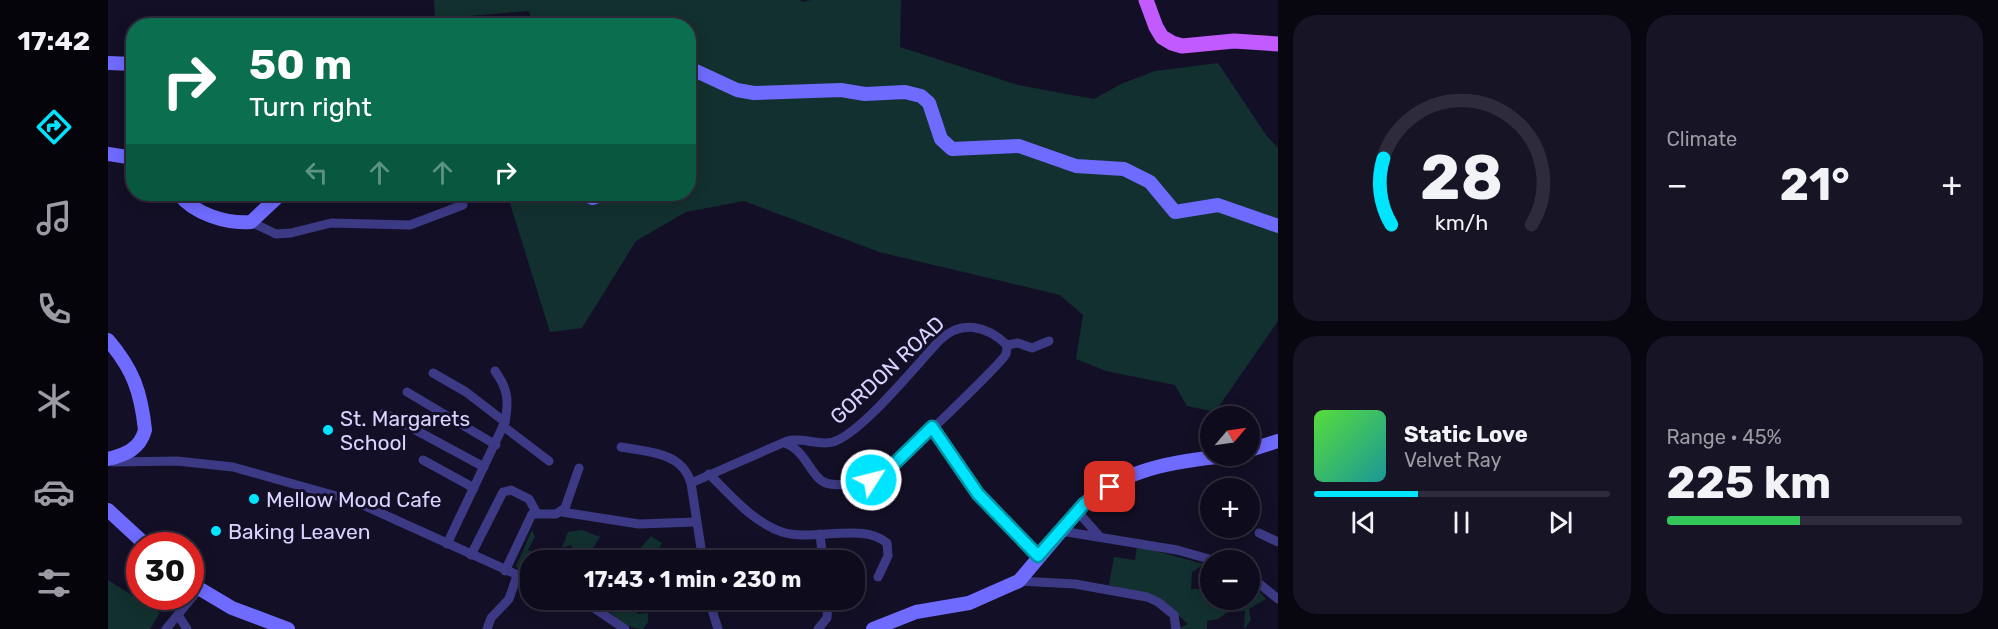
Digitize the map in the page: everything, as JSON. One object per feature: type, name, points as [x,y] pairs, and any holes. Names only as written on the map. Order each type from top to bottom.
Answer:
[{"type":"main road","points":[[1146,0],[1156,27],[1172,43],[1182,45],[1234,41],[1278,44]]},
{"type":"street","points":[[108,63],[126,64]]},
{"type":"street","points":[[696,70],[738,90],[754,93],[841,90],[865,94],[913,93],[929,103],[941,138],[952,149],[1019,146],[1076,166],[1124,169],[1150,182],[1174,212],[1218,205],[1278,226]]},
{"type":"street","points":[[108,154],[126,157]]},
{"type":"street","points":[[185,201],[206,214],[241,223],[251,222],[276,234],[331,223],[410,225],[463,205]]},
{"type":"street","points":[[251,222],[274,201]]},
{"type":"street","name":"GORDON ROAD","points":[[691,483],[708,474],[739,465],[796,439],[831,442],[849,434],[940,340],[956,328],[963,326],[975,328],[993,335],[1007,345]]},
{"type":"street","points":[[108,340],[124,358],[134,377],[145,430],[143,438],[132,450],[108,461]]},
{"type":"street","points":[[784,443],[798,449],[820,480],[827,484],[862,483],[881,476],[1006,355],[1007,345],[1017,343],[1032,348],[1049,341]]},
{"type":"street","points":[[447,544],[504,424],[508,401],[507,391],[495,371]]},
{"type":"street","points":[[433,373],[466,392],[549,461]]},
{"type":"street","points":[[407,392],[496,445]]},
{"type":"street","points":[[384,414],[484,467]]},
{"type":"street","points":[[932,427],[978,494],[1038,556]]},
{"type":"street","points":[[1260,447],[1278,441]]},
{"type":"street","points":[[621,447],[660,454],[676,460],[687,471],[691,483],[701,550]]},
{"type":"street","points":[[1019,581],[1038,556],[1092,497],[1140,471],[1168,462],[1200,459]]},
{"type":"street","points":[[423,460],[474,488]]},
{"type":"street","points":[[108,461],[177,461],[232,467],[354,501],[520,577]]},
{"type":"street","points":[[562,512],[568,504],[579,468]]},
{"type":"street","points":[[708,474],[742,507],[768,526],[783,533],[858,534],[883,539],[887,543],[888,556],[878,577]]},
{"type":"street","points":[[471,555],[503,492],[511,490],[529,499],[536,512]]},
{"type":"street","points":[[108,510],[132,532]]},
{"type":"street","points":[[505,571],[529,518],[536,512],[562,512],[639,524],[695,522]]},
{"type":"street","points":[[1078,512],[1100,537]]},
{"type":"street","points":[[1061,531],[1177,550],[1200,556]]},
{"type":"street","points":[[1260,533],[1278,542]]},
{"type":"street","points":[[820,534],[822,550]]},
{"type":"street","points":[[487,629],[491,618],[509,599],[517,576]]},
{"type":"street","points":[[873,629],[916,612],[969,603],[1019,581],[1075,584],[1147,597],[1158,602],[1174,615],[1176,629]]},
{"type":"street","points":[[1260,584],[1278,599]]},
{"type":"street","points":[[204,591],[232,608],[288,629]]},
{"type":"street","points":[[166,629],[181,610]]},
{"type":"street","points":[[597,610],[625,629]]},
{"type":"street","points":[[713,610],[718,629]]},
{"type":"street","points":[[818,629],[827,618],[827,610]]},
{"type":"street","points":[[178,615],[188,629]]},
{"type":"green space","points":[[434,0],[800,0],[803,2],[811,0],[901,0],[900,47],[1018,85],[1094,99],[1121,84],[1155,71],[1218,63],[1266,135],[1278,148],[1278,321],[1219,406],[1200,406],[1200,409],[1187,406],[1175,385],[1106,371],[1076,359],[1083,315],[1060,295],[879,252],[744,201],[686,212],[636,241],[582,328],[550,332],[509,201],[696,201],[696,18],[530,18],[529,11],[435,18]]},
{"type":"green space","points":[[532,530],[535,537],[528,550],[523,550]]},
{"type":"green space","points":[[582,530],[600,537],[592,550],[573,550],[571,545],[562,548],[568,532]]},
{"type":"green space","points":[[651,536],[662,543],[658,550],[639,550]]},
{"type":"green space","points":[[1137,546],[1200,563],[1200,567],[1192,572],[1191,589],[1200,589],[1200,610],[1249,610],[1251,620],[1244,629],[1245,611],[1228,612],[1218,619],[1207,621],[1207,629],[1177,629],[1188,624],[1159,598],[1109,585],[1114,557],[1135,560]]},
{"type":"green space","points":[[520,557],[520,572],[516,566]]},
{"type":"green space","points":[[108,580],[126,591],[126,610],[155,610],[160,613],[150,629],[108,629]]},
{"type":"green space","points":[[1260,592],[1266,599],[1260,603]]},
{"type":"green space","points":[[608,610],[634,610],[638,614],[648,613],[648,622],[643,629],[631,627]]},
{"type":"place","name":"St. Margarets School","points":[[328,430]]},
{"type":"place","name":"Mellow Mood Cafe","points":[[254,499]]},
{"type":"place","name":"Baking Leaven","points":[[216,531]]},
{"type":"route","points":[[871,480],[881,476],[932,427],[978,494],[1038,556],[1084,504],[1110,487]]}]
